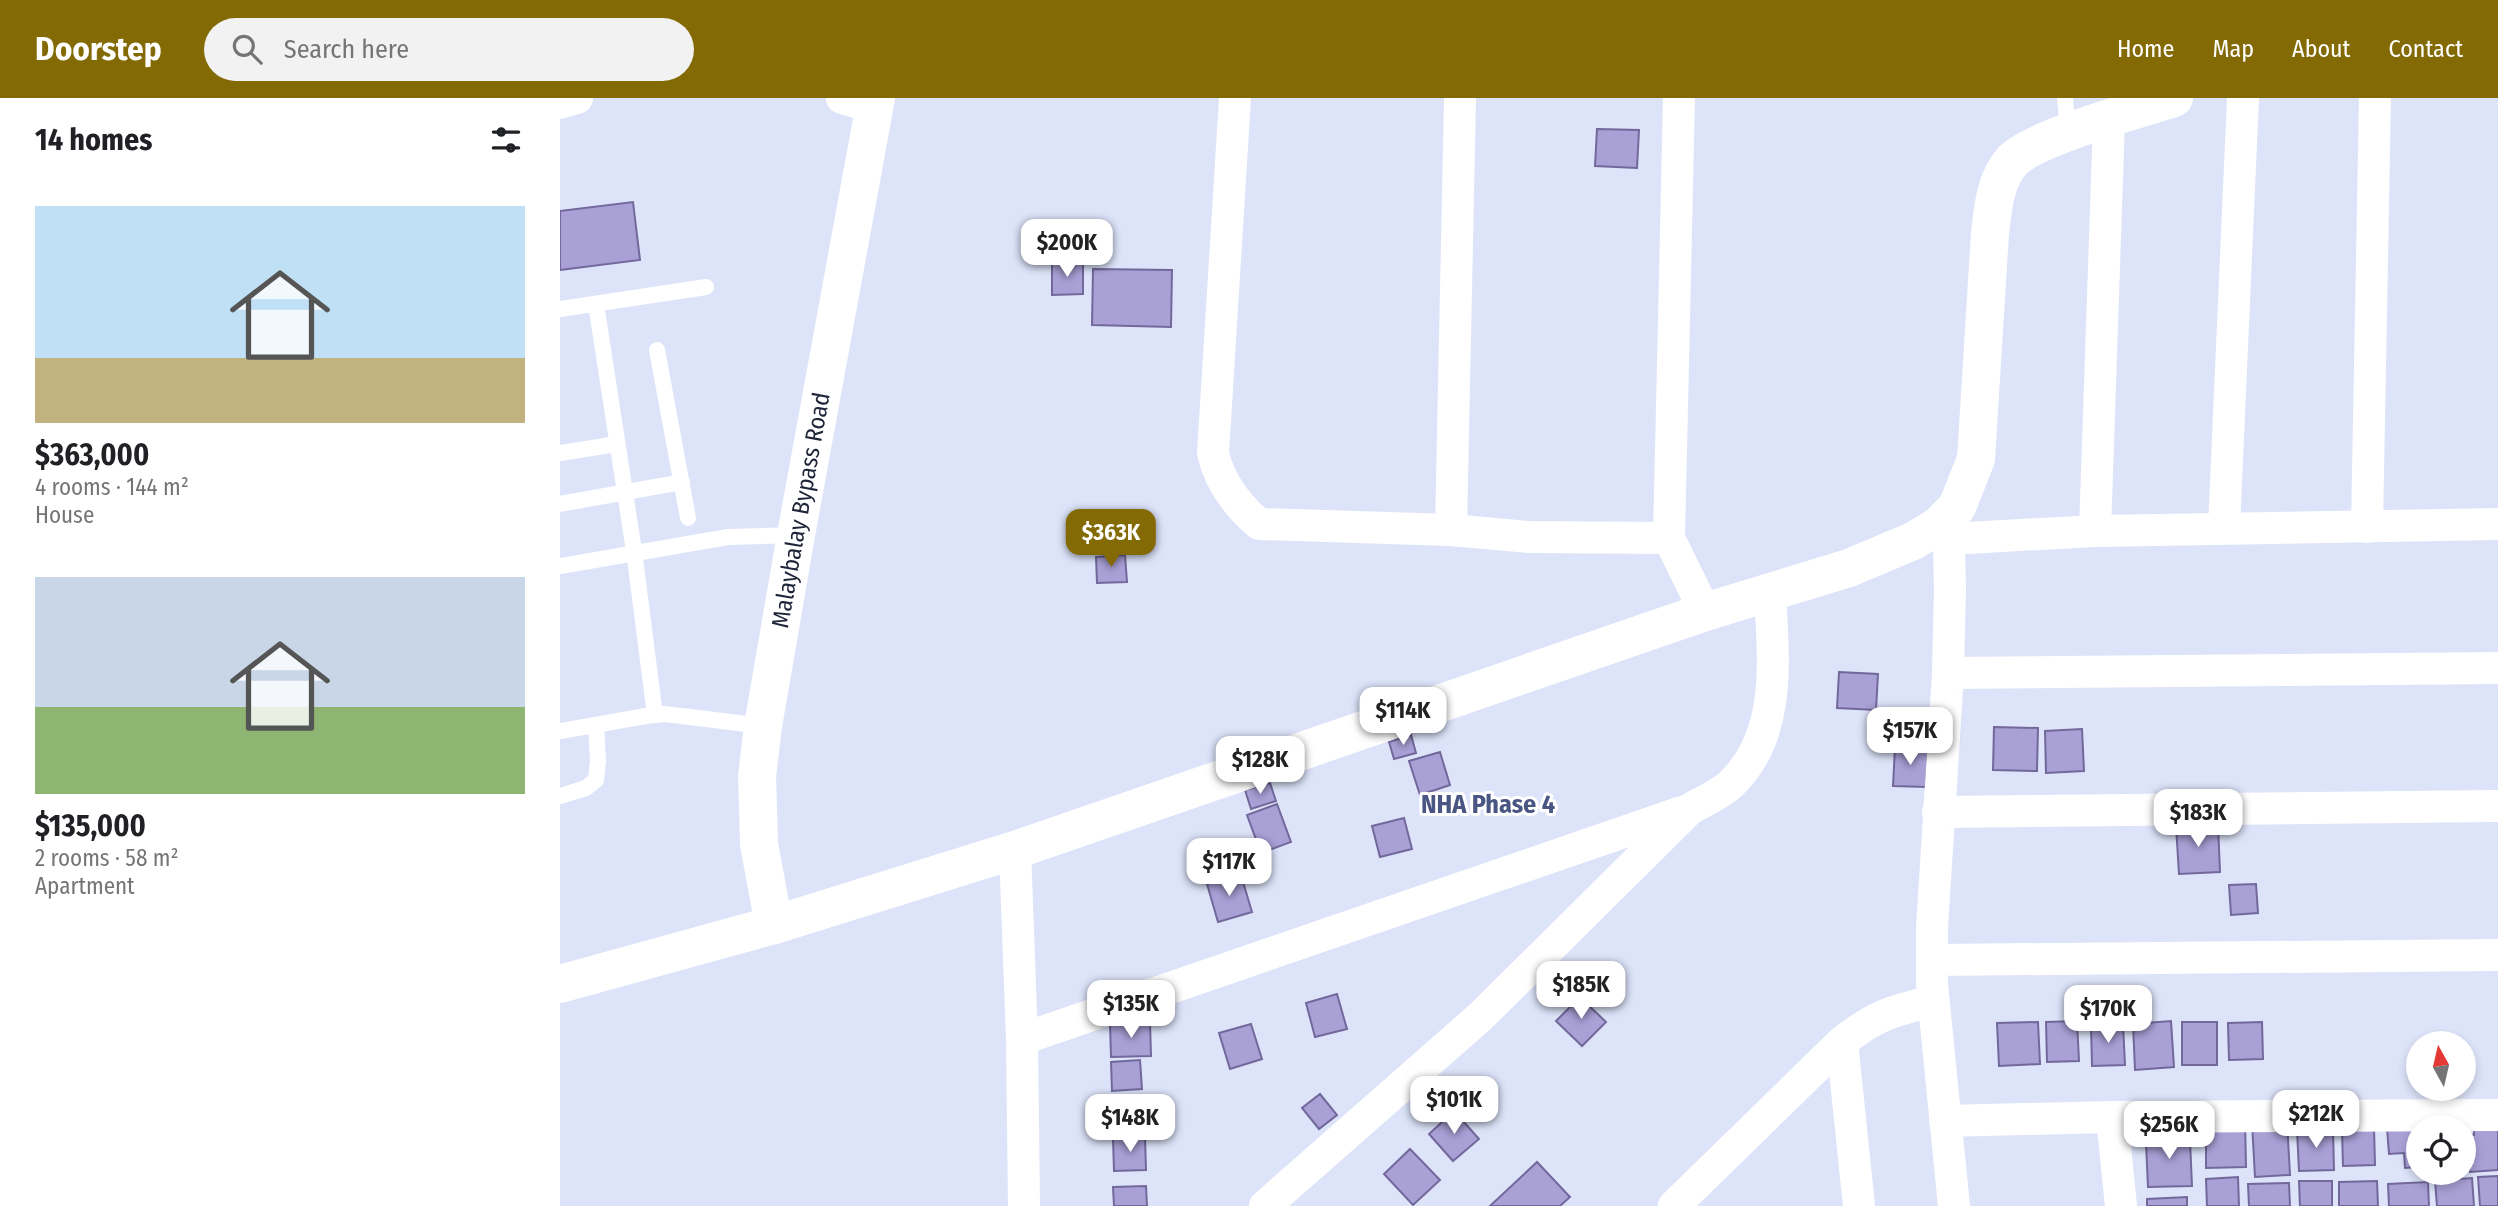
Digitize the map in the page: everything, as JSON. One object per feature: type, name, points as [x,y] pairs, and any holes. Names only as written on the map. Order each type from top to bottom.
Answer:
[{"type":"main road","points":[[560,985],[774,925],[1015,850],[1705,612],[1943,533],[1957,507],[1976,459],[1990,233],[2000,179],[2013,160],[2036,145],[2066,116],[2109,120],[2174,98]]},
{"type":"main road","name":"Malaybalay Bypass Road","points":[[774,925],[759,844],[757,776],[864,102]]},
{"type":"street","points":[[560,103],[577,98]]},
{"type":"street","points":[[1235,98],[1213,453],[1217,468],[1242,509],[1259,524],[1451,530],[1529,537],[1669,538]]},
{"type":"street","points":[[1451,530],[1460,98]]},
{"type":"street","points":[[1679,98],[1669,538],[1705,612]]},
{"type":"street","points":[[2224,528],[2243,98]]},
{"type":"street","points":[[2367,527],[2375,98]]},
{"type":"street","points":[[2095,531],[2109,120]]},
{"type":"street","points":[[1954,1206],[1933,1001],[1932,928],[1948,673],[1950,589],[1943,533],[2498,524]]},
{"type":"street","points":[[1022,1039],[1690,809],[1730,786],[1749,765],[1762,742],[1769,715],[1772,683],[1770,592]]},
{"type":"street","points":[[1948,673],[2498,668]]},
{"type":"street","points":[[1938,812],[2498,806]]},
{"type":"street","points":[[1265,1206],[1480,1017],[1690,809]]},
{"type":"street","points":[[1015,850],[1022,1039],[1024,1206]]},
{"type":"street","points":[[1934,960],[2498,955]]},
{"type":"street","points":[[1674,1206],[1842,1041],[1885,1013],[1933,1001]]},
{"type":"street","points":[[1842,1041],[1859,1206]]},
{"type":"street","points":[[1945,1121],[2112,1117],[2498,1115]]},
{"type":"street","points":[[2112,1117],[2121,1206]]},
{"type":"lane","points":[[560,309],[706,287]]},
{"type":"lane","points":[[596,304],[634,551],[655,715]]},
{"type":"lane","points":[[657,350],[688,518]]},
{"type":"lane","points":[[560,453],[617,444]]},
{"type":"lane","points":[[560,504],[682,482]]},
{"type":"lane","points":[[560,566],[634,551],[728,537],[796,535]]},
{"type":"lane","points":[[560,732],[655,715],[763,726]]},
{"type":"lane","points":[[560,796],[586,788],[596,780],[596,725]]},
{"type":"building","points":[[1597,129],[1639,130],[1637,168],[1595,166]]},
{"type":"building","points":[[633,202],[640,260],[560,270],[560,211]]},
{"type":"building","points":[[1052,263],[1083,263],[1083,294],[1052,295]]},
{"type":"building","points":[[1093,269],[1172,270],[1171,327],[1092,325]]},
{"type":"building","points":[[1125,555],[1127,582],[1097,583],[1096,557]]},
{"type":"building","points":[[1839,672],[1878,674],[1876,710],[1837,708]]},
{"type":"building","points":[[1994,727],[2038,728],[2037,771],[1993,770]]},
{"type":"building","points":[[2082,729],[2084,771],[2046,773],[2045,731]]},
{"type":"building","points":[[1411,735],[1416,753],[1394,759],[1389,742]]},
{"type":"building","points":[[1895,747],[1928,748],[1926,787],[1893,786]]},
{"type":"building","points":[[1440,752],[1450,785],[1420,795],[1409,761]]},
{"type":"building","points":[[1270,783],[1276,801],[1251,809],[1245,790]]},
{"type":"building","points":[[1277,804],[1291,842],[1261,853],[1247,815]]},
{"type":"building","points":[[1404,818],[1412,849],[1380,857],[1372,826]]},
{"type":"building","points":[[2218,824],[2220,872],[2179,874],[2176,826]]},
{"type":"building","points":[[1241,875],[1252,912],[1218,922],[1207,884]]},
{"type":"building","points":[[2256,884],[2258,913],[2231,915],[2229,885]]},
{"type":"building","points":[[1337,994],[1347,1029],[1315,1037],[1306,1003]]},
{"type":"building","points":[[1580,997],[1606,1022],[1582,1046],[1556,1021]]},
{"type":"building","points":[[2077,1021],[2079,1061],[2047,1062],[2046,1022]]},
{"type":"building","points":[[2171,1021],[2174,1067],[2135,1070],[2133,1024]]},
{"type":"building","points":[[1150,1022],[1151,1056],[1111,1057],[1110,1023]]},
{"type":"building","points":[[2038,1022],[2040,1064],[1999,1066],[1997,1023]]},
{"type":"building","points":[[2182,1022],[2217,1022],[2217,1065],[2182,1065]]},
{"type":"building","points":[[2262,1022],[2263,1059],[2229,1060],[2228,1023]]},
{"type":"building","points":[[1251,1024],[1262,1059],[1230,1069],[1219,1033]]},
{"type":"building","points":[[2123,1024],[2125,1065],[2092,1066],[2091,1025]]},
{"type":"building","points":[[1140,1060],[1142,1089],[1112,1091],[1111,1062]]},
{"type":"building","points":[[1320,1094],[1337,1115],[1319,1129],[1302,1108]]},
{"type":"building","points":[[1454,1111],[1479,1139],[1453,1161],[1429,1134]]},
{"type":"building","points":[[2206,1120],[2245,1120],[2246,1167],[2206,1168]]},
{"type":"building","points":[[2287,1121],[2290,1175],[2255,1177],[2252,1123]]},
{"type":"building","points":[[2498,1122],[2498,1170],[2476,1172],[2476,1124]]},
{"type":"building","points":[[2406,1127],[2406,1168],[2404,1153],[2389,1154],[2387,1128]]},
{"type":"building","points":[[2374,1128],[2375,1165],[2343,1166],[2342,1129]]},
{"type":"building","points":[[2333,1129],[2334,1170],[2299,1171],[2297,1130]]},
{"type":"building","points":[[2177,1132],[2177,1141],[2190,1140],[2192,1186],[2148,1187],[2146,1143],[2155,1143],[2154,1133]]},
{"type":"building","points":[[1145,1137],[1146,1170],[1114,1171],[1113,1138]]},
{"type":"building","points":[[1410,1149],[1440,1180],[1413,1205],[1384,1174]]},
{"type":"building","points":[[1537,1162],[1570,1197],[1560,1206],[1490,1206]]},
{"type":"building","points":[[2498,1176],[2498,1206],[2480,1206],[2478,1177]]},
{"type":"building","points":[[2238,1177],[2239,1206],[2207,1206],[2206,1179]]},
{"type":"building","points":[[2299,1181],[2332,1181],[2332,1206],[2300,1206]]},
{"type":"building","points":[[2377,1181],[2378,1206],[2339,1206],[2339,1182]]},
{"type":"building","points":[[2289,1183],[2290,1206],[2249,1206],[2248,1184]]},
{"type":"building","points":[[2388,1184],[2428,1185],[2429,1206],[2389,1206]]},
{"type":"building","points":[[2435,1185],[2472,1185],[2474,1206],[2437,1206]]},
{"type":"building","points":[[1146,1186],[1147,1206],[1114,1206],[1113,1187]]},
{"type":"building","points":[[2187,1197],[2187,1206],[2147,1206],[2147,1199]]},
{"type":"district","name":"NHA Phase 4","points":[[1488,804]]}]
